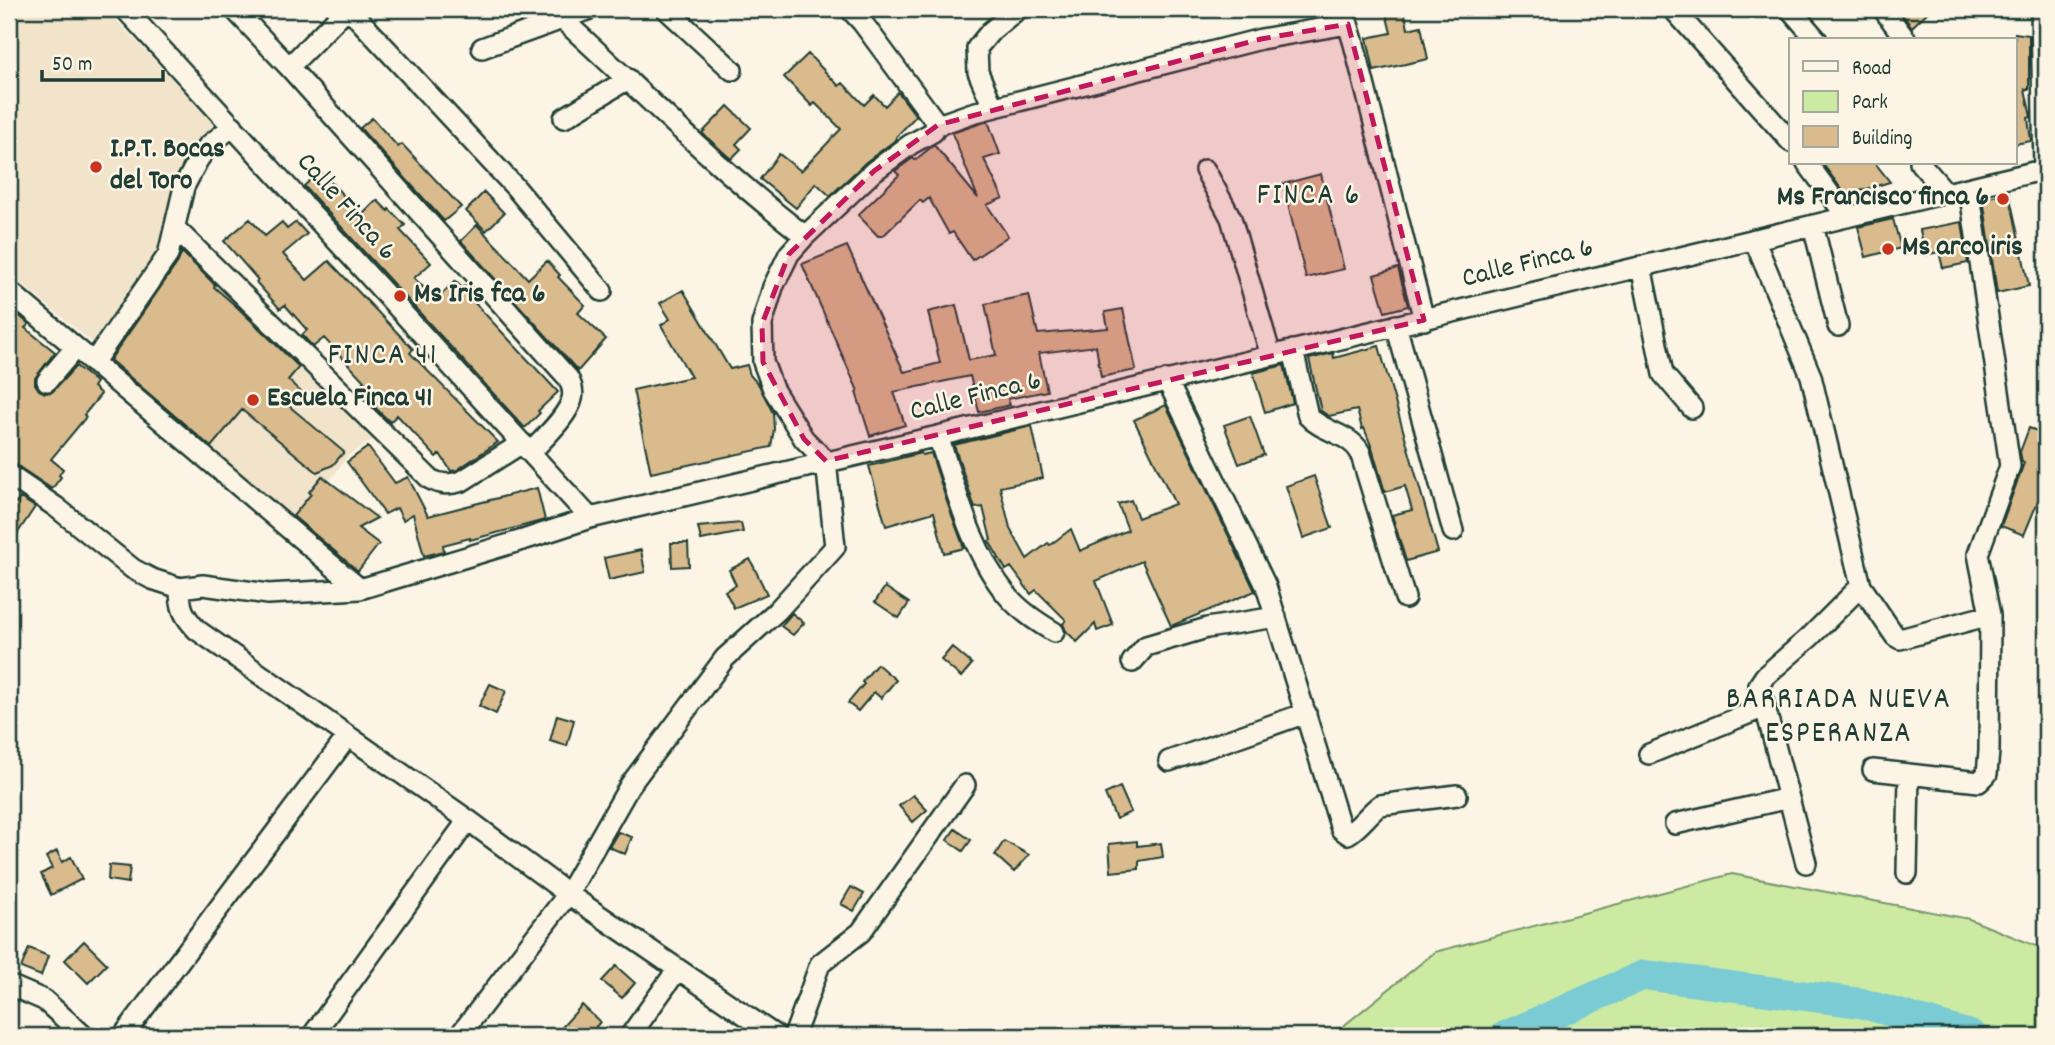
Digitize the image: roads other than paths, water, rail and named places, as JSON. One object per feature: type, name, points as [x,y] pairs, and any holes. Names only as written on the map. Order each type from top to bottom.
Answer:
[{"type":"street","name":"Calle Finca 6","points":[[125,9],[590,518],[1969,188],[2003,171],[2045,169]]},
{"type":"street","points":[[176,229],[430,479],[440,484],[462,481],[527,447],[568,409],[573,399],[573,388],[568,378],[234,9]]},
{"type":"street","points":[[289,67],[347,9],[516,187],[602,291]]},
{"type":"street","points":[[482,48],[590,9]]},
{"type":"street","points":[[666,9],[732,70]]},
{"type":"street","points":[[850,9],[938,125]]},
{"type":"street","points":[[993,107],[978,72],[977,48],[1018,9]]},
{"type":"street","points":[[1673,9],[1789,140]]},
{"type":"street","points":[[1790,9],[1815,38]]},
{"type":"street","points":[[1883,9],[1905,38]]},
{"type":"street","points":[[2041,9],[2045,169]]},
{"type":"street","points":[[460,1036],[568,894],[630,785],[725,658],[777,611],[835,547],[826,461],[804,439],[774,389],[763,362],[762,324],[773,288],[789,254],[804,236],[874,171],[911,144],[933,132],[938,125],[993,107],[1344,17],[1424,320]]},
{"type":"street","points":[[562,19],[697,146],[804,236]]},
{"type":"street","points":[[564,118],[628,79]]},
{"type":"street","points":[[93,363],[168,255],[184,187],[198,160],[208,146],[233,126]]},
{"type":"street","points":[[1808,164],[1847,217]]},
{"type":"street","points":[[1921,164],[1946,193]]},
{"type":"street","points":[[1205,170],[1231,218],[1271,356]]},
{"type":"street","points":[[1873,770],[1979,782],[1987,774],[1990,615],[1978,554],[2010,466],[1969,188]]},
{"type":"street","points":[[1813,225],[1838,326]]},
{"type":"street","points":[[1754,239],[1811,376],[1861,586],[1895,636],[1900,639],[1990,615]]},
{"type":"street","points":[[1641,266],[1663,374],[1692,408]]},
{"type":"street","points":[[9,291],[360,589]]},
{"type":"street","points":[[1396,325],[1453,531]]},
{"type":"street","points":[[47,381],[75,348]]},
{"type":"street","points":[[1293,350],[1308,416],[1314,423],[1355,443],[1360,452],[1405,598]]},
{"type":"street","points":[[1167,380],[1266,586],[1341,829],[1348,834],[1356,830],[1370,813],[1380,806],[1457,795]]},
{"type":"street","points":[[938,436],[962,509],[986,565],[1008,596],[1029,616],[1054,632]]},
{"type":"street","points":[[9,475],[56,507],[133,569],[152,579],[180,588],[203,585],[268,594],[360,589],[590,518]]},
{"type":"street","points":[[1806,863],[1759,684],[1810,638],[1861,586]]},
{"type":"street","points":[[180,588],[180,605],[187,619],[197,629],[568,894],[776,1036]]},
{"type":"street","points":[[1132,662],[1146,646],[1207,628],[1276,617]]},
{"type":"street","points":[[1649,754],[1765,707]]},
{"type":"street","points":[[1169,761],[1306,713]]},
{"type":"street","points":[[123,1036],[348,736]]},
{"type":"street","points":[[1907,873],[1909,775]]},
{"type":"street","points":[[794,1036],[820,964],[861,932],[965,785]]},
{"type":"street","points":[[1675,824],[1789,799]]},
{"type":"street","points":[[312,1036],[468,820]]},
{"type":"street","points":[[630,1036],[677,970]]},
{"type":"street","points":[[9,985],[44,1000],[84,1036]]},
{"type":"waterway","points":[[1505,1036],[1644,975],[1861,1003],[1973,1036]]},
{"type":"place","name":"I.P.T. Bocas del Toro","points":[[96,167]]},
{"type":"place","name":"Ms Francisco finca 6","points":[[2003,199]]},
{"type":"place","name":"Ms arco iris","points":[[1888,249]]},
{"type":"place","name":"Ms Iris fca 6","points":[[400,296]]},
{"type":"place","name":"Escuela Finca 41","points":[[253,400]]},
{"type":"district","name":"FINCA 6","points":[[1309,197]]},
{"type":"district","name":"FINCA 41","points":[[383,357]]},
{"type":"district","name":"BARRIADA NUEVA ESPERANZA","points":[[1839,718]]}]
